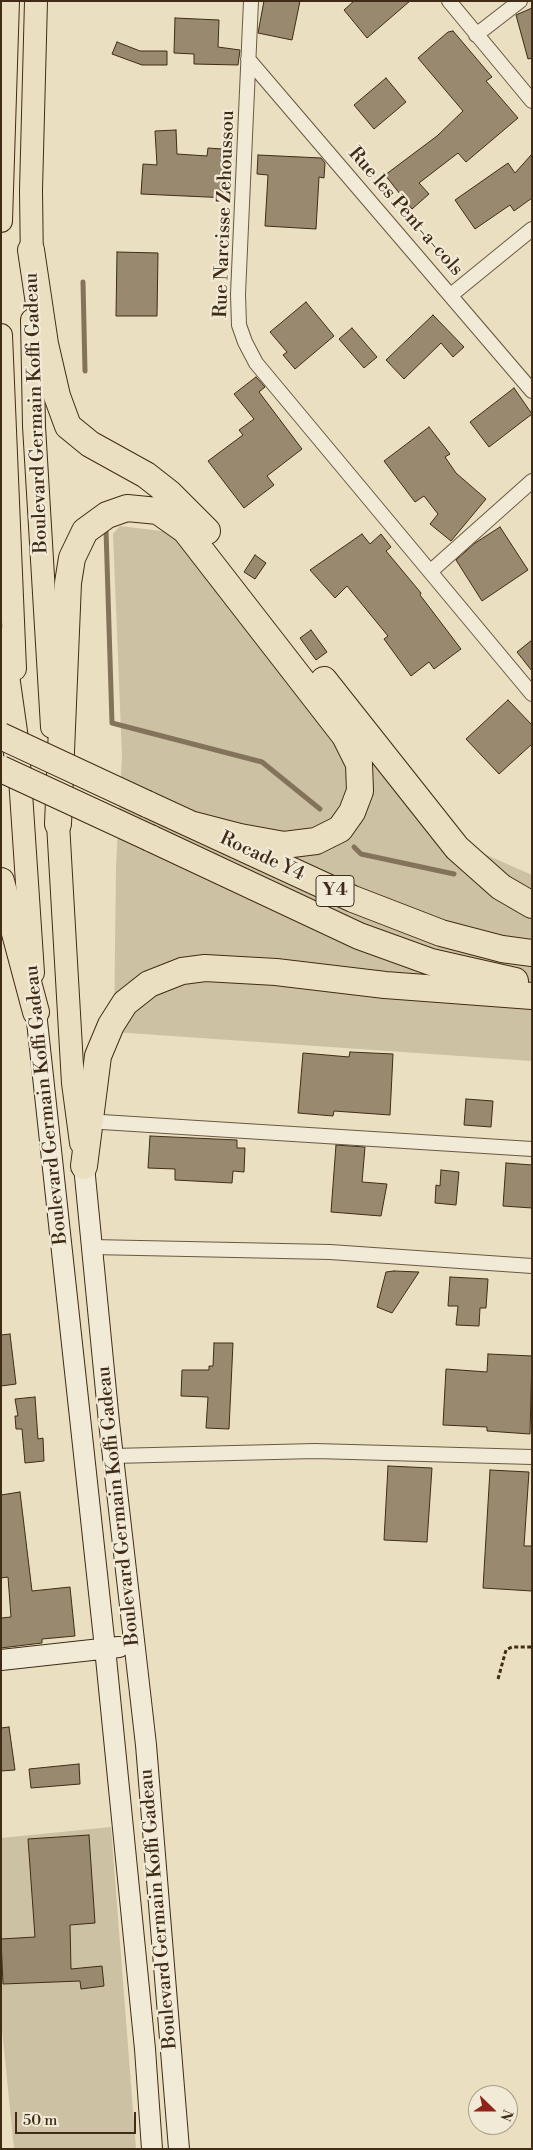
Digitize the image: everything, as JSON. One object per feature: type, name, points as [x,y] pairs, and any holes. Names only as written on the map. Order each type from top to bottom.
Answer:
[{"type":"highway","points":[[31,250],[45,344],[57,396],[68,426],[90,444],[146,475],[169,493],[203,525],[457,848],[501,887],[532,905]]},
{"type":"highway","points":[[58,824],[68,583],[72,558],[85,532],[107,516],[127,508],[158,511],[185,530],[345,736],[359,764],[360,791],[352,812],[340,829],[316,841],[284,845],[240,838],[190,824]]},
{"type":"highway","points":[[1,640],[10,765]]},
{"type":"highway","name":"Rocade Y4","points":[[1,736],[352,899],[441,933],[502,948],[532,953]]},
{"type":"highway","name":"Rocade Y4","points":[[10,765],[150,838],[359,936],[431,962],[496,978],[532,984]]},
{"type":"highway","points":[[1,881],[36,1012]]},
{"type":"highway","points":[[84,1166],[84,1121],[98,1056],[111,1025],[125,1003],[149,984],[182,971],[205,968],[242,970],[385,986],[532,996]]},
{"type":"main road","points":[[1,221],[8,1]]},
{"type":"main road","name":"Boulevard Germain Koffi Gadeau","points":[[36,1],[31,250],[34,426],[73,1083],[84,1121]]},
{"type":"main road","name":"Boulevard Germain Koffi Gadeau","points":[[1,335],[10,765],[25,866],[36,1012],[105,1648],[145,2049],[152,2149]]},
{"type":"main road","name":"Boulevard Germain Koffi Gadeau","points":[[84,1166],[112,1456],[146,1745],[179,2149]]},
{"type":"main road","points":[[1,1660],[134,1645]]},
{"type":"street","name":"Rue Narcisse Zehoussou","points":[[251,1],[238,294],[239,325],[245,342],[256,363],[532,694]]},
{"type":"street","points":[[449,1],[476,36],[532,101]]},
{"type":"street","points":[[476,36],[520,1]]},
{"type":"street","name":"Rue les Pent-a-cols","points":[[248,59],[532,391]]},
{"type":"street","points":[[451,295],[532,229]]},
{"type":"street","points":[[431,571],[532,481]]},
{"type":"street","points":[[84,1121],[532,1149]]},
{"type":"street","points":[[92,1247],[330,1252],[532,1266]]},
{"type":"street","points":[[112,1456],[315,1451],[532,1457]]},
{"type":"path","points":[[498,1679],[506,1650],[512,1647],[532,1647]]},
{"type":"shaded area","points":[[120,526],[202,536],[428,829],[532,875],[532,1061],[114,1032],[116,866],[122,756],[113,534]]},
{"type":"shaded area","points":[[111,1827],[136,2149],[14,2149],[1,2020],[1,1838]]},
{"type":"building","points":[[264,1],[300,1],[292,40],[258,33]]},
{"type":"building","points":[[354,1],[410,1],[367,38],[344,10]]},
{"type":"building","points":[[532,8],[532,58],[528,59],[516,15]]},
{"type":"building","points":[[175,18],[219,20],[218,47],[240,50],[238,65],[194,64],[194,54],[174,53]]},
{"type":"building","points":[[453,31],[492,77],[486,81],[518,118],[466,162],[458,153],[419,183],[429,194],[412,209],[385,175],[437,136],[463,111],[418,58],[448,32]]},
{"type":"building","points":[[117,42],[140,51],[167,51],[167,65],[142,65],[112,54]]},
{"type":"building","points":[[386,78],[406,102],[374,129],[354,105]]},
{"type":"building","points":[[176,130],[177,154],[207,156],[208,148],[222,149],[221,156],[231,157],[229,198],[141,194],[143,164],[157,165],[155,131]]},
{"type":"building","points":[[532,154],[532,198],[514,211],[510,205],[475,229],[455,200],[508,163],[515,173]]},
{"type":"building","points":[[258,155],[321,158],[325,163],[324,178],[319,177],[316,229],[265,226],[268,175],[257,174]]},
{"type":"building","points":[[117,252],[158,253],[157,316],[116,316]]},
{"type":"building","points":[[306,302],[334,336],[295,369],[283,355],[287,352],[270,332]]},
{"type":"building","points":[[433,315],[464,347],[453,357],[441,343],[404,379],[386,360]]},
{"type":"building","points":[[352,328],[377,357],[364,368],[339,339]]},
{"type":"building","points":[[256,377],[265,387],[259,392],[302,449],[267,476],[274,485],[244,508],[208,461],[243,435],[239,430],[254,419],[234,394]]},
{"type":"building","points":[[514,388],[532,414],[489,447],[470,422]]},
{"type":"building","points":[[429,427],[450,454],[445,457],[456,473],[486,499],[451,541],[430,524],[438,514],[424,496],[415,502],[384,461]]},
{"type":"building","points":[[500,527],[528,570],[482,601],[456,560],[475,543]]},
{"type":"building","points":[[362,534],[370,544],[381,534],[391,547],[386,551],[421,593],[420,595],[461,649],[434,669],[429,662],[411,676],[384,639],[388,636],[347,586],[335,598],[310,570]]},
{"type":"building","points":[[255,555],[266,563],[255,579],[244,572]]},
{"type":"building","points":[[311,630],[327,652],[316,660],[300,638]]},
{"type":"building","points":[[532,640],[532,671],[517,652]]},
{"type":"building","points":[[508,700],[532,725],[532,744],[499,774],[466,739]]},
{"type":"building","points":[[350,1052],[393,1054],[390,1115],[334,1111],[333,1116],[298,1113],[303,1053],[349,1057]]},
{"type":"building","points":[[466,1099],[493,1101],[491,1127],[464,1125]]},
{"type":"building","points":[[150,1136],[237,1140],[237,1148],[245,1148],[244,1172],[233,1171],[232,1183],[175,1180],[175,1169],[148,1168]]},
{"type":"building","points":[[336,1145],[365,1147],[362,1182],[387,1184],[381,1216],[331,1212]]},
{"type":"building","points":[[506,1163],[532,1165],[532,1208],[503,1206]]},
{"type":"building","points":[[441,1170],[459,1172],[456,1205],[435,1203],[436,1185],[440,1186]]},
{"type":"building","points":[[386,1272],[419,1272],[392,1313],[377,1307]]},
{"type":"building","points":[[450,1277],[488,1279],[486,1308],[480,1308],[479,1326],[456,1325],[458,1306],[448,1306]]},
{"type":"building","points":[[10,1334],[16,1384],[1,1386],[1,1335]]},
{"type":"building","points":[[214,1343],[233,1343],[229,1429],[206,1428],[208,1397],[181,1396],[182,1370],[209,1370],[209,1366],[213,1366]]},
{"type":"building","points":[[488,1354],[532,1356],[530,1434],[487,1431],[487,1427],[443,1425],[446,1369],[487,1372]]},
{"type":"building","points":[[35,1397],[38,1439],[43,1438],[44,1461],[25,1463],[22,1429],[16,1429],[15,1416],[18,1416],[15,1399]]},
{"type":"building","points":[[388,1466],[432,1468],[427,1542],[384,1540]]},
{"type":"building","points":[[490,1470],[529,1472],[524,1546],[532,1546],[532,1591],[483,1588]]},
{"type":"building","points":[[20,1492],[32,1591],[70,1587],[75,1636],[42,1639],[42,1643],[1,1648],[1,1618],[11,1617],[8,1577],[1,1578],[1,1495]]},
{"type":"building","points":[[9,1727],[15,1770],[1,1771],[1,1728]]},
{"type":"building","points":[[79,1764],[80,1784],[31,1788],[29,1769]]},
{"type":"building","points":[[89,1835],[95,1923],[70,1925],[71,1969],[102,1966],[104,1986],[81,1989],[80,1981],[3,1984],[1,1939],[35,1937],[28,1839]]},
{"type":"waterway","points":[[83,282],[85,371]]},
{"type":"waterway","points":[[106,530],[112,723],[262,762],[320,809]]},
{"type":"waterway","points":[[354,847],[361,854],[454,874]]}]
